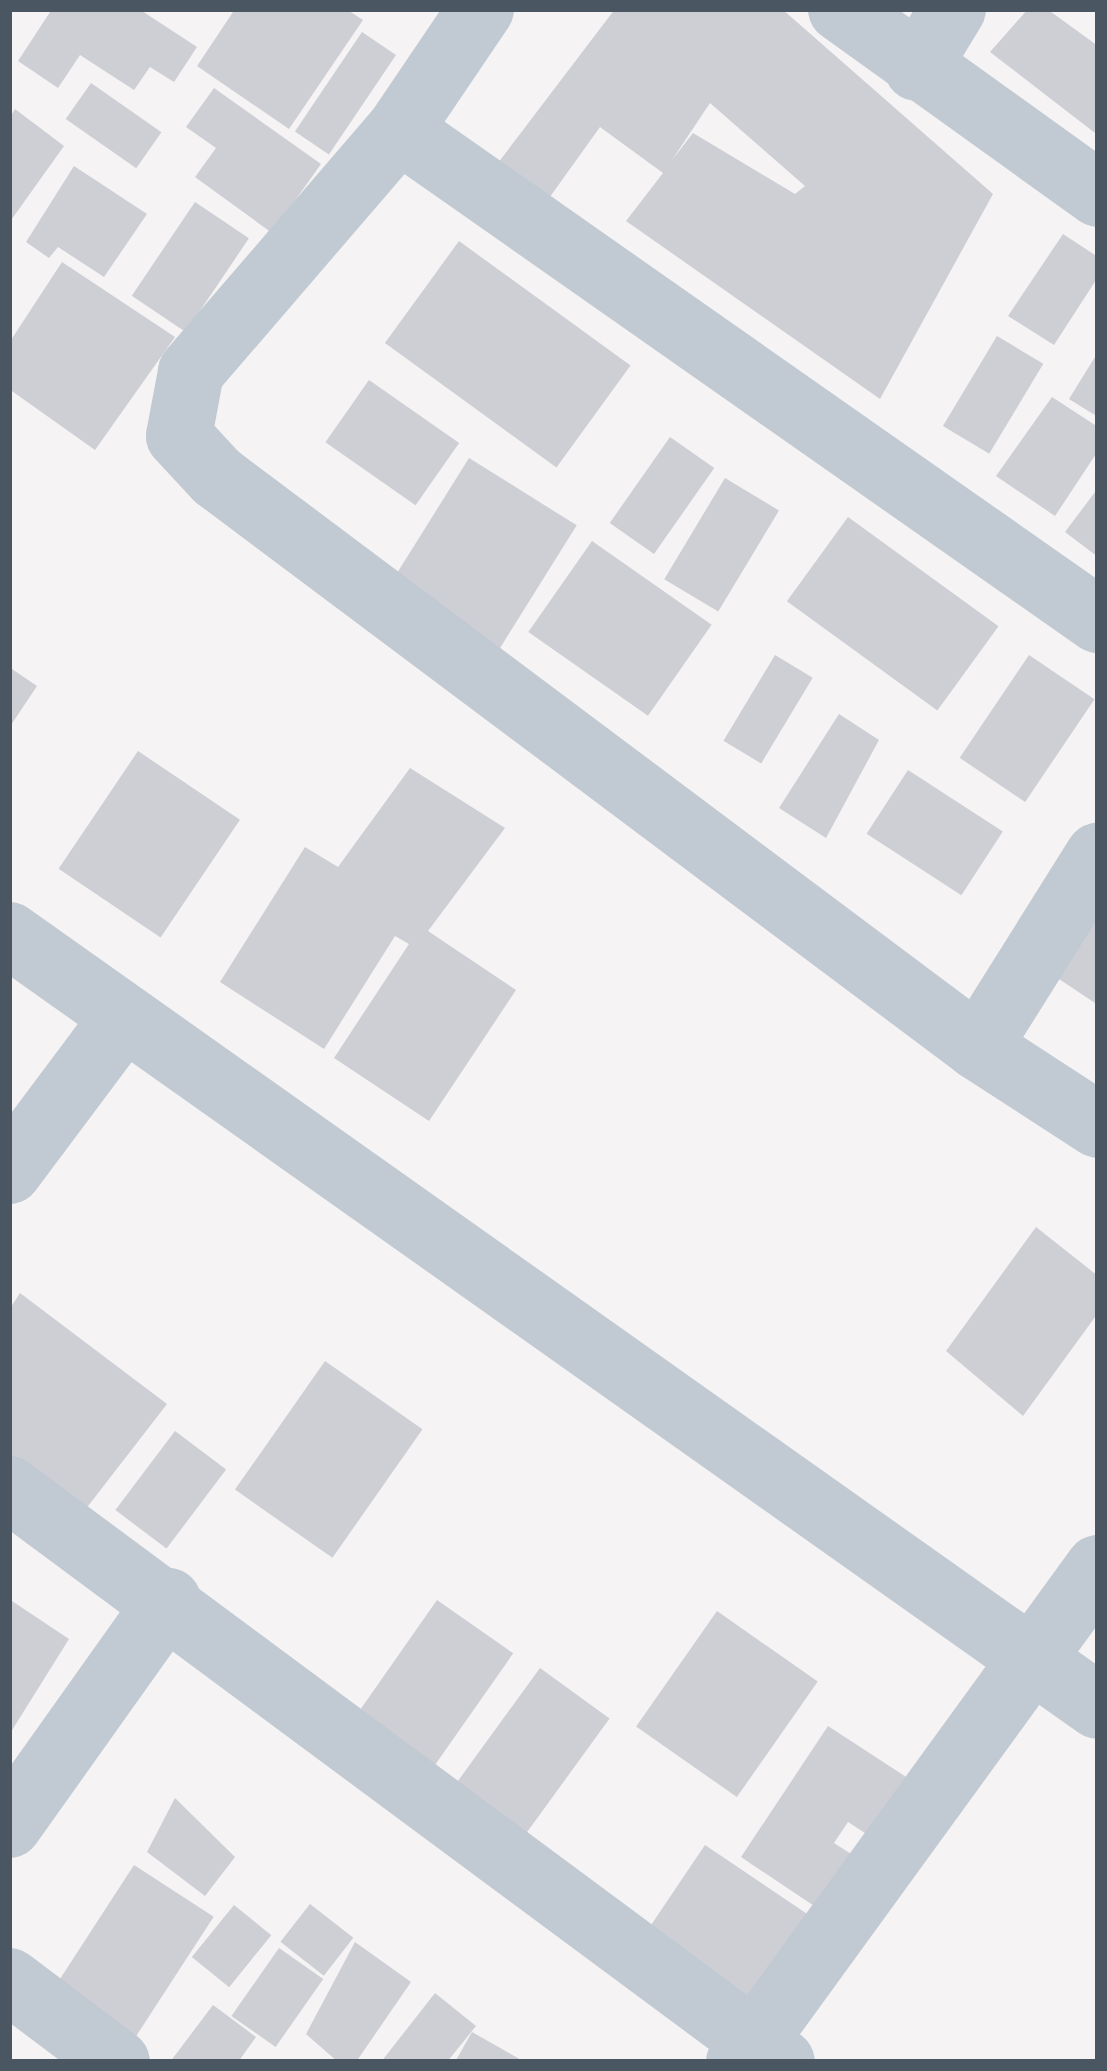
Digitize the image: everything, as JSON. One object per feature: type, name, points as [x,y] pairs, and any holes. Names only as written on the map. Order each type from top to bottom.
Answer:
[{"type":"street","points":[[482,9],[399,130],[191,372],[179,436],[217,477],[978,1047],[1098,1124]]},
{"type":"street","points":[[841,9],[1098,194]]},
{"type":"street","points":[[917,68],[953,9]]},
{"type":"street","points":[[399,130],[1098,620]]},
{"type":"street","points":[[978,1047],[1098,856]]},
{"type":"street","points":[[9,935],[1098,1706]]},
{"type":"street","points":[[9,1171],[124,1017]]},
{"type":"street","points":[[9,1489],[168,1601],[758,2056],[1098,1568]]},
{"type":"street","points":[[9,1825],[168,1601]]},
{"type":"street","points":[[9,1981],[117,2062]]},
{"type":"building","points":[[52,9],[139,9],[197,47],[174,82],[150,67],[134,90],[80,55],[58,88],[18,61]]},
{"type":"building","points":[[235,9],[346,9],[363,20],[289,129],[197,66]]},
{"type":"building","points":[[615,9],[782,9],[993,194],[880,399],[626,221],[663,173],[600,127],[547,201],[498,163]],"holes":[[[710,103],[805,186],[795,194],[693,133],[672,160]]]},
{"type":"building","points":[[1028,9],[1047,9],[1098,46],[1095,133],[990,52]]},
{"type":"building","points":[[362,32],[396,55],[329,154],[295,131]]},
{"type":"building","points":[[91,83],[161,132],[136,168],[66,119]]},
{"type":"building","points":[[214,88],[321,164],[272,233],[195,177],[216,148],[186,127]]},
{"type":"building","points":[[15,109],[64,146],[9,223],[9,119]]},
{"type":"building","points":[[74,166],[147,214],[104,277],[58,247],[49,258],[26,242]]},
{"type":"building","points":[[195,202],[249,238],[186,332],[132,296]]},
{"type":"building","points":[[1063,234],[1098,257],[1098,277],[1054,345],[1008,316]]},
{"type":"building","points":[[459,241],[631,366],[556,468],[385,343]]},
{"type":"building","points":[[62,262],[175,337],[95,450],[9,389],[9,343]]},
{"type":"building","points":[[997,336],[1043,364],[989,454],[943,426]]},
{"type":"building","points":[[1098,352],[1098,417],[1069,399]]},
{"type":"building","points":[[369,380],[459,443],[416,505],[325,442]]},
{"type":"building","points":[[1052,397],[1098,427],[1098,451],[1055,516],[996,476]]},
{"type":"building","points":[[670,437],[714,468],[654,554],[610,523]]},
{"type":"building","points":[[469,458],[577,525],[495,656],[387,589]]},
{"type":"building","points":[[725,478],[779,510],[718,612],[664,579]]},
{"type":"building","points":[[1098,488],[1098,557],[1065,532]]},
{"type":"building","points":[[848,517],[998,626],[937,710],[787,601]]},
{"type":"building","points":[[592,541],[712,625],[648,716],[528,632]]},
{"type":"building","points":[[775,655],[813,678],[761,763],[723,741]]},
{"type":"building","points":[[1029,655],[1094,699],[1025,802],[960,758]]},
{"type":"building","points":[[9,667],[37,686],[9,728]]},
{"type":"building","points":[[839,714],[879,740],[826,838],[779,808]]},
{"type":"building","points":[[138,751],[240,820],[161,938],[59,869]]},
{"type":"building","points":[[410,768],[505,828],[428,931],[516,990],[429,1121],[334,1058],[409,944],[395,936],[324,1049],[220,982],[305,847],[338,867]]},
{"type":"building","points":[[908,770],[1003,832],[961,895],[867,834]]},
{"type":"building","points":[[1098,915],[1098,1005],[1056,977]]},
{"type":"building","points":[[1036,1227],[1098,1276],[1098,1313],[1023,1416],[946,1351]]},
{"type":"building","points":[[20,1293],[167,1404],[85,1510],[9,1457],[9,1310]]},
{"type":"building","points":[[325,1361],[422,1429],[332,1558],[235,1490]]},
{"type":"building","points":[[175,1431],[226,1470],[167,1549],[115,1510]]},
{"type":"building","points":[[9,1599],[69,1639],[9,1735]]},
{"type":"building","points":[[437,1600],[513,1653],[428,1775],[352,1721]]},
{"type":"building","points":[[717,1611],[818,1682],[737,1797],[636,1727]]},
{"type":"building","points":[[540,1668],[610,1719],[525,1835],[455,1784]]},
{"type":"building","points":[[828,1726],[923,1788],[885,1846],[848,1822],[834,1843],[873,1868],[838,1922],[741,1857]]},
{"type":"building","points":[[175,1798],[235,1857],[205,1896],[147,1852]]},
{"type":"building","points":[[705,1845],[813,1918],[756,2001],[649,1929]]},
{"type":"building","points":[[134,1865],[214,1917],[134,2039],[54,1987]]},
{"type":"building","points":[[310,1904],[353,1938],[324,1976],[280,1942]]},
{"type":"building","points":[[234,1905],[271,1935],[229,1987],[192,1957]]},
{"type":"building","points":[[355,1942],[411,1982],[356,2062],[338,2062],[306,2034]]},
{"type":"building","points":[[279,1948],[323,1979],[276,2047],[231,2016]]},
{"type":"building","points":[[435,1993],[476,2026],[447,2062],[381,2062]]},
{"type":"building","points":[[213,2005],[256,2037],[238,2062],[170,2062]]},
{"type":"building","points":[[472,2032],[525,2062],[455,2062]]}]
